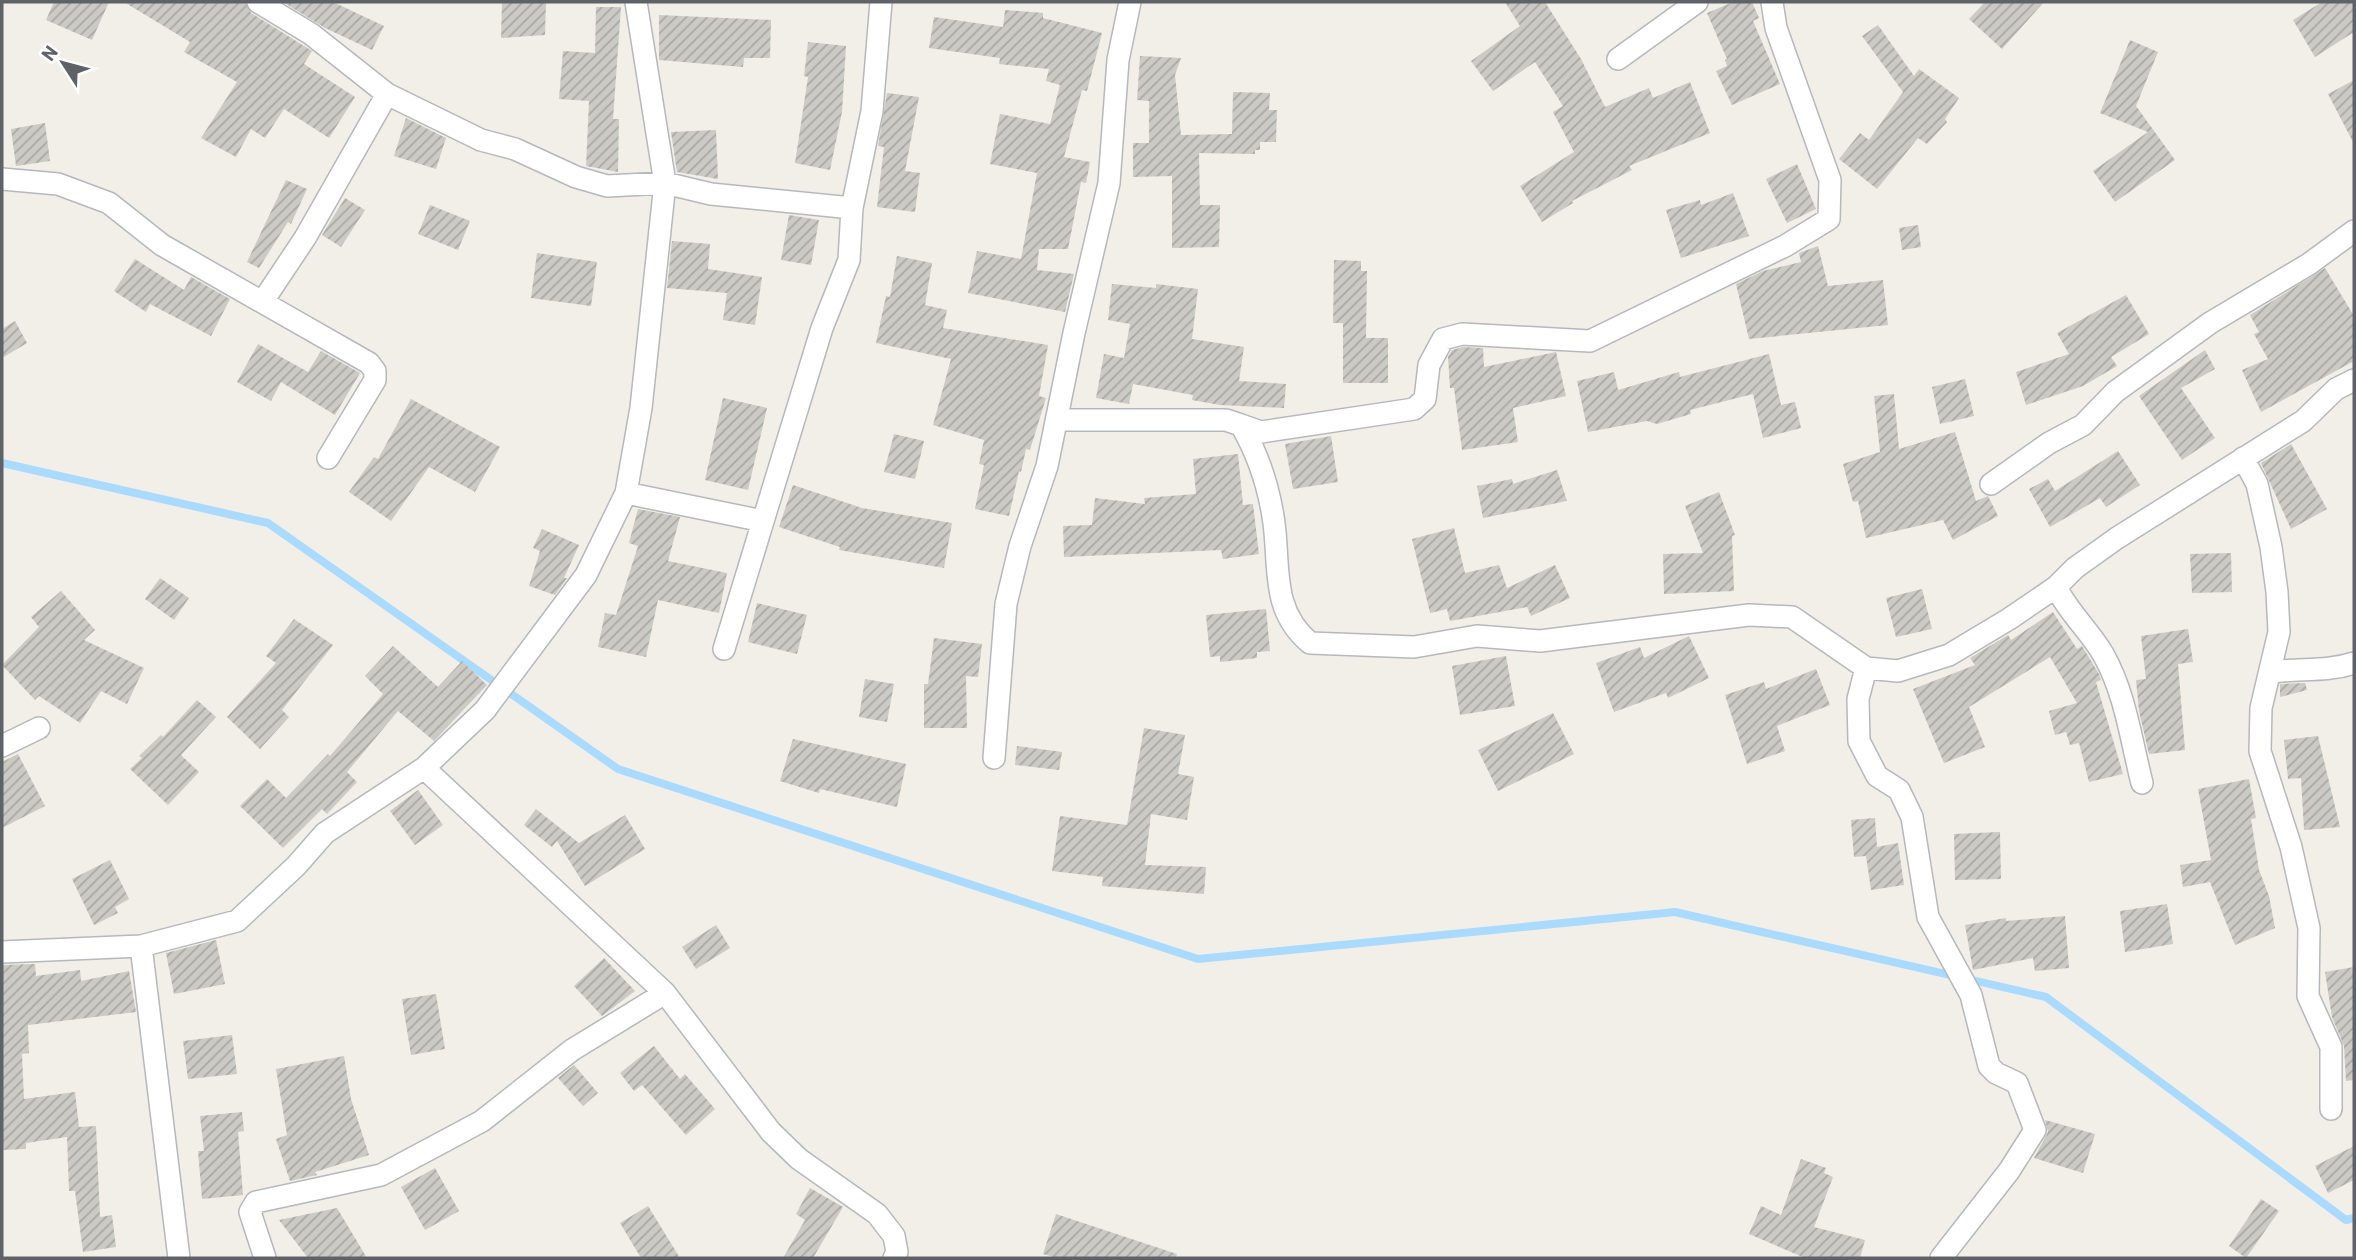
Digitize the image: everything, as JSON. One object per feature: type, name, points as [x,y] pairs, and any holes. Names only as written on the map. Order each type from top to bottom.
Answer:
[{"type":"street","points":[[258,2],[312,34],[387,94],[481,140],[515,149],[576,177],[607,186],[665,183],[711,194],[852,208]]},
{"type":"street","points":[[2,953],[141,946],[237,921],[296,866],[325,833],[424,768],[485,710],[586,575],[626,493],[641,408],[665,183],[636,2]]},
{"type":"street","points":[[724,649],[822,328],[849,260],[852,208],[872,111],[881,2]]},
{"type":"street","points":[[994,758],[1006,604],[1058,420],[1074,333],[1109,183],[1118,60],[1130,2]]},
{"type":"street","points":[[1618,59],[1697,2]]},
{"type":"street","points":[[1058,420],[1226,420],[1261,432],[1414,409],[1425,399],[1429,365],[1443,339],[1462,334],[1590,341],[1785,246],[1829,219],[1830,180],[1776,28],[1772,2]]},
{"type":"street","points":[[263,301],[305,238],[387,94]]},
{"type":"street","points":[[2,180],[58,184],[109,203],[162,245],[369,363],[375,371],[376,380],[328,458]]},
{"type":"street","points":[[1991,484],[2049,443],[2082,425],[2115,392],[2210,323],[2309,264],[2354,231]]},
{"type":"street","points":[[1241,425],[1264,473],[1273,522],[1278,584],[1286,617],[1310,643],[1414,647],[1477,636],[1541,641],[1749,615],[1792,617],[1866,668],[1898,671],[1950,655],[2056,587],[2075,568],[2117,538],[2302,421],[2336,389],[2354,380]]},
{"type":"street","points":[[2243,458],[2258,484],[2271,547],[2279,632],[2272,672],[2261,708],[2260,751],[2291,847],[2309,928],[2308,996],[2331,1047],[2331,1109]]},
{"type":"street","points":[[626,493],[764,521]]},
{"type":"street","points":[[2056,587],[2067,609],[2102,652],[2118,684],[2142,783]]},
{"type":"street","points":[[2272,672],[2294,669],[2332,670],[2354,663]]},
{"type":"street","points":[[1866,668],[1858,699],[1859,741],[1877,776],[1899,790],[1912,817],[1928,917],[1971,995],[1989,1066],[2017,1083],[2035,1130],[2009,1171],[1941,1258]]},
{"type":"street","points":[[2,747],[39,728]]},
{"type":"street","points":[[424,768],[665,993],[771,1132],[799,1159],[877,1214],[894,1236],[897,1252],[894,1258]]},
{"type":"street","points":[[141,946],[179,1258]]},
{"type":"street","points":[[265,1258],[250,1212],[256,1202],[381,1175],[482,1121],[572,1050],[665,993]]},
{"type":"building","points":[[54,2],[109,2],[92,40],[46,20]]},
{"type":"building","points":[[124,2],[245,2],[251,13],[312,51],[304,64],[355,97],[329,138],[284,109],[265,138],[251,129],[236,157],[201,138],[237,82],[184,52],[190,42]]},
{"type":"building","points":[[283,2],[333,2],[384,26],[372,50],[325,28]]},
{"type":"building","points":[[502,2],[546,2],[545,35],[501,38]]},
{"type":"building","points":[[1505,2],[1545,2],[1581,59],[1605,107],[1649,88],[1653,98],[1690,82],[1710,133],[1629,166],[1632,170],[1572,201],[1573,203],[1542,222],[1520,186],[1574,152],[1553,112],[1563,106],[1535,62],[1493,91],[1471,61],[1520,26]]},
{"type":"building","points":[[1733,2],[1752,2],[1759,18],[1753,21],[1780,84],[1732,105],[1716,71],[1727,66],[1727,59],[1707,13]]},
{"type":"building","points":[[1985,2],[2044,2],[2002,49],[1969,19]]},
{"type":"building","points":[[2322,2],[2354,2],[2354,32],[2315,57],[2293,20]]},
{"type":"building","points":[[596,7],[621,7],[613,119],[619,119],[618,172],[586,166],[589,101],[559,99],[563,51],[595,53]]},
{"type":"building","points":[[1005,10],[1043,13],[1043,18],[1102,33],[1087,91],[1082,90],[1064,157],[1090,162],[1086,183],[1081,182],[1068,249],[1039,249],[1037,270],[1074,274],[1065,312],[968,293],[977,251],[1021,259],[1037,173],[990,164],[1000,114],[1050,124],[1060,85],[1046,81],[1049,69],[999,64],[1000,58],[929,48],[934,17],[1003,27]]},
{"type":"building","points":[[659,15],[771,20],[770,58],[744,58],[743,67],[659,60]]},
{"type":"building","points":[[1878,25],[1914,76],[1919,69],[1959,98],[1945,119],[1947,122],[1927,144],[1918,138],[1877,189],[1839,159],[1860,133],[1869,140],[1903,92],[1862,36]]},
{"type":"building","points":[[2130,40],[2158,52],[2136,106],[2175,160],[2115,202],[2093,171],[2148,132],[2100,113]]},
{"type":"building","points":[[808,42],[846,46],[842,112],[830,170],[795,163],[808,77],[804,76]]},
{"type":"building","points":[[1140,56],[1181,58],[1175,75],[1181,135],[1232,134],[1233,92],[1270,93],[1269,110],[1277,110],[1276,142],[1260,142],[1260,150],[1255,150],[1255,154],[1199,153],[1200,205],[1220,205],[1219,247],[1172,248],[1172,176],[1133,177],[1133,143],[1149,143],[1149,101],[1137,100]]},
{"type":"building","points":[[2354,80],[2354,144],[2328,94]]},
{"type":"building","points":[[887,93],[919,97],[905,171],[920,173],[915,212],[877,207],[884,147],[878,146]]},
{"type":"building","points":[[406,118],[446,138],[436,169],[394,156]]},
{"type":"building","points":[[45,123],[50,161],[16,166],[11,129]]},
{"type":"building","points":[[716,130],[718,179],[677,172],[671,132]]},
{"type":"building","points":[[1797,164],[1816,209],[1787,223],[1766,179]]},
{"type":"building","points":[[286,180],[307,189],[291,224],[288,222],[259,268],[247,262]]},
{"type":"building","points":[[1733,193],[1749,236],[1681,258],[1666,210],[1700,200],[1701,205]]},
{"type":"building","points":[[345,198],[365,210],[341,247],[322,235]]},
{"type":"building","points":[[430,205],[470,221],[458,250],[418,234]]},
{"type":"building","points":[[789,215],[819,220],[811,265],[781,260]]},
{"type":"building","points":[[1918,225],[1921,247],[1902,250],[1899,228]]},
{"type":"building","points":[[672,241],[710,244],[708,269],[762,277],[755,325],[723,320],[727,293],[667,288]]},
{"type":"building","points":[[1818,246],[1828,286],[1883,280],[1888,325],[1749,339],[1736,284],[1763,271],[1801,262],[1799,253]]},
{"type":"building","points":[[537,253],[597,262],[591,306],[531,298]]},
{"type":"building","points":[[897,256],[932,263],[925,305],[947,310],[943,328],[1048,345],[1039,396],[1046,398],[1030,450],[1026,449],[1021,472],[1019,471],[1009,516],[975,509],[984,465],[979,464],[984,440],[933,425],[951,359],[876,343],[886,296],[890,297]]},
{"type":"building","points":[[135,259],[184,290],[191,277],[230,299],[211,336],[150,304],[146,312],[114,291]]},
{"type":"building","points":[[1334,260],[1361,261],[1361,271],[1367,271],[1366,338],[1388,338],[1388,383],[1343,383],[1343,323],[1333,323]]},
{"type":"building","points":[[2325,268],[2354,316],[2354,361],[2261,412],[2242,370],[2268,359],[2254,334],[2259,332],[2250,315]]},
{"type":"building","points":[[1112,284],[1156,288],[1156,284],[1198,289],[1192,339],[1244,347],[1239,381],[1286,384],[1284,408],[1220,405],[1192,400],[1193,395],[1133,384],[1129,404],[1096,398],[1104,354],[1124,358],[1130,324],[1108,320]]},
{"type":"building","points":[[2126,295],[2149,334],[2111,357],[2117,366],[2083,386],[2026,405],[2016,372],[2069,354],[2057,333]]},
{"type":"building","points":[[15,321],[27,343],[2,358],[2,329]]},
{"type":"building","points":[[258,344],[308,372],[321,351],[360,373],[335,415],[281,382],[271,401],[237,382]]},
{"type":"building","points":[[1463,347],[1483,348],[1484,367],[1556,352],[1566,396],[1513,408],[1518,442],[1462,450],[1454,388],[1450,388],[1448,357],[1452,350]]},
{"type":"building","points":[[2205,350],[2215,369],[2181,388],[2215,438],[2182,460],[2139,396]]},
{"type":"building","points":[[1769,354],[1781,405],[1795,402],[1801,428],[1763,438],[1753,394],[1690,410],[1691,414],[1657,424],[1647,421],[1588,432],[1577,381],[1614,372],[1618,390],[1679,372],[1680,377]]},
{"type":"building","points":[[1965,379],[1974,416],[1940,424],[1932,387]]},
{"type":"building","points":[[1894,394],[1899,449],[1955,432],[1976,501],[1988,496],[1998,516],[1953,540],[1943,520],[1866,538],[1858,501],[1853,502],[1843,464],[1880,452],[1874,396]]},
{"type":"building","points":[[723,398],[767,408],[748,490],[705,480]]},
{"type":"building","points":[[411,399],[500,447],[475,492],[429,467],[391,521],[349,492],[374,457],[378,459]]},
{"type":"building","points":[[894,434],[924,441],[915,479],[884,472]]},
{"type":"building","points":[[1331,436],[1338,482],[1293,489],[1285,444]]},
{"type":"building","points":[[2291,444],[2327,509],[2291,529],[2261,463]]},
{"type":"building","points":[[2118,451],[2140,485],[2106,507],[2100,498],[2050,527],[2029,489],[2048,479],[2055,491]]},
{"type":"building","points":[[1238,454],[1243,505],[1253,504],[1259,554],[1223,559],[1221,550],[1064,557],[1063,526],[1092,525],[1095,498],[1145,504],[1144,498],[1196,494],[1193,459]]},
{"type":"building","points":[[1557,470],[1567,501],[1483,518],[1477,486],[1512,479],[1513,484]]},
{"type":"building","points":[[793,485],[862,508],[952,523],[944,568],[839,550],[840,547],[779,527]]},
{"type":"building","points":[[1719,492],[1735,535],[1732,536],[1734,591],[1664,594],[1663,554],[1703,553],[1685,506]]},
{"type":"building","points":[[638,509],[680,517],[668,561],[727,573],[719,613],[658,600],[646,657],[598,647],[605,613],[616,615],[638,546],[629,543]]},
{"type":"building","points":[[1454,528],[1465,573],[1499,565],[1507,588],[1555,565],[1570,598],[1531,616],[1527,607],[1450,621],[1447,609],[1430,613],[1412,539]]},
{"type":"building","points":[[542,529],[579,545],[564,578],[567,578],[555,595],[529,586],[540,551],[533,548]]},
{"type":"building","points":[[2231,553],[2232,592],[2192,593],[2190,554]]},
{"type":"building","points":[[160,578],[189,598],[174,620],[145,599]]},
{"type":"building","points":[[1922,589],[1932,629],[1896,637],[1886,598]]},
{"type":"building","points":[[61,591],[95,630],[84,640],[144,668],[127,704],[101,691],[80,723],[39,696],[35,700],[2,665],[39,627],[31,617]]},
{"type":"building","points":[[757,603],[807,615],[797,654],[748,642]]},
{"type":"building","points":[[1266,609],[1270,651],[1257,652],[1257,658],[1220,662],[1220,656],[1210,657],[1206,615]]},
{"type":"building","points":[[2053,612],[2077,649],[2082,646],[2099,674],[2101,680],[2096,682],[2123,774],[2089,782],[2079,743],[2070,745],[2066,732],[2055,735],[2049,711],[2077,703],[2050,657],[1969,707],[1985,747],[1944,763],[1913,689],[1975,665],[1970,658],[2008,635],[2011,640]]},
{"type":"building","points":[[294,619],[333,645],[282,710],[289,717],[260,749],[227,717],[276,663],[266,656]]},
{"type":"building","points":[[2188,629],[2193,662],[2178,664],[2185,750],[2149,754],[2139,711],[2136,680],[2146,679],[2141,636]]},
{"type":"building","points":[[1689,636],[1709,678],[1668,698],[1666,693],[1614,712],[1596,663],[1640,647],[1644,658]]},
{"type":"building","points":[[934,638],[982,644],[978,677],[966,676],[967,728],[924,728],[924,684],[928,684]]},
{"type":"building","points":[[393,646],[438,687],[462,661],[487,685],[434,741],[398,711],[347,772],[357,782],[327,814],[322,809],[283,848],[240,806],[267,779],[286,798],[328,754],[330,756],[383,694],[365,676]]},
{"type":"building","points":[[1506,656],[1515,706],[1460,715],[1452,666]]},
{"type":"building","points":[[1816,669],[1830,705],[1777,726],[1785,751],[1747,764],[1725,695],[1764,682],[1766,689]]},
{"type":"building","points":[[865,679],[894,684],[887,722],[859,717]]},
{"type":"building","points":[[2305,683],[2307,690],[2280,697],[2280,684]]},
{"type":"building","points":[[197,700],[216,717],[181,755],[199,772],[168,805],[130,769],[142,758],[139,756],[161,735],[163,737]]},
{"type":"building","points":[[1553,713],[1574,754],[1498,791],[1478,750]]},
{"type":"building","points":[[1144,728],[1185,735],[1178,774],[1194,777],[1187,820],[1151,814],[1145,865],[1206,867],[1204,894],[1102,886],[1103,877],[1052,871],[1060,816],[1127,825]]},
{"type":"building","points":[[2318,736],[2340,827],[2304,830],[2301,778],[2288,779],[2284,740]]},
{"type":"building","points":[[793,739],[906,764],[897,807],[820,789],[819,793],[780,781]]},
{"type":"building","points":[[1017,746],[1062,752],[1059,770],[1015,765]]},
{"type":"building","points":[[18,754],[45,806],[2,828],[2,762]]},
{"type":"building","points":[[2249,779],[2256,818],[2251,819],[2259,870],[2269,896],[2275,928],[2235,945],[2210,882],[2183,887],[2180,865],[2211,860],[2198,789]]},
{"type":"building","points":[[418,790],[443,825],[415,845],[390,811]]},
{"type":"building","points":[[536,809],[579,843],[625,815],[645,849],[585,886],[557,841],[552,847],[524,825]]},
{"type":"building","points":[[1875,818],[1877,847],[1898,843],[1904,885],[1871,890],[1866,856],[1854,857],[1851,820]]},
{"type":"building","points":[[2000,832],[2001,879],[1955,880],[1954,834]]},
{"type":"building","points":[[110,860],[129,899],[115,907],[118,913],[94,925],[72,879]]},
{"type":"building","points":[[2167,904],[2173,944],[2125,952],[2120,911]]},
{"type":"building","points":[[2065,916],[2069,968],[2035,971],[2033,958],[1973,970],[1965,925],[2006,918],[2006,921]]},
{"type":"building","points":[[716,925],[730,948],[696,969],[682,947]]},
{"type":"building","points":[[216,940],[225,984],[174,994],[166,953]]},
{"type":"building","points":[[604,958],[635,991],[602,1016],[574,986]]},
{"type":"building","points":[[35,964],[36,976],[80,970],[81,981],[129,971],[136,1012],[28,1025],[29,1053],[22,1054],[24,1099],[75,1092],[79,1127],[96,1126],[100,1217],[112,1215],[116,1247],[83,1252],[75,1191],[69,1191],[67,1137],[26,1143],[26,1149],[2,1150],[2,965]]},
{"type":"building","points":[[2354,967],[2354,1080],[2346,1081],[2344,1046],[2332,1017],[2325,972]]},
{"type":"building","points":[[436,994],[445,1049],[411,1055],[402,999]]},
{"type":"building","points":[[232,1035],[237,1074],[188,1079],[183,1041]]},
{"type":"building","points":[[654,1046],[680,1079],[685,1074],[715,1109],[686,1135],[642,1085],[634,1091],[620,1073]]},
{"type":"building","points":[[344,1056],[351,1099],[369,1155],[315,1172],[317,1175],[290,1181],[276,1139],[287,1135],[276,1069]]},
{"type":"building","points":[[574,1065],[598,1093],[583,1106],[558,1078]]},
{"type":"building","points":[[242,1112],[244,1131],[238,1132],[243,1195],[202,1199],[198,1151],[204,1151],[200,1116]]},
{"type":"building","points":[[2045,1120],[2095,1134],[2083,1173],[2034,1158],[2048,1132]]},
{"type":"building","points":[[2354,1146],[2354,1180],[2328,1193],[2315,1166]]},
{"type":"building","points":[[1801,1159],[1826,1168],[1824,1173],[1833,1177],[1814,1227],[1865,1240],[1860,1258],[1805,1258],[1749,1234],[1761,1206],[1781,1215]]},
{"type":"building","points":[[435,1168],[459,1211],[425,1230],[401,1187]]},
{"type":"building","points":[[810,1188],[843,1207],[813,1258],[783,1258],[805,1220],[796,1214]]},
{"type":"building","points":[[2261,1199],[2279,1211],[2246,1258],[2229,1246]]},
{"type":"building","points":[[648,1206],[680,1258],[641,1258],[620,1223]]},
{"type":"building","points":[[337,1208],[367,1258],[308,1258],[279,1220]]},
{"type":"building","points":[[1056,1214],[1177,1254],[1176,1258],[1057,1258],[1043,1254]]},
{"type":"waterway","points":[[2,463],[268,523],[618,769],[1198,959],[1675,912],[2046,997],[2346,1220],[2354,1218]]}]
